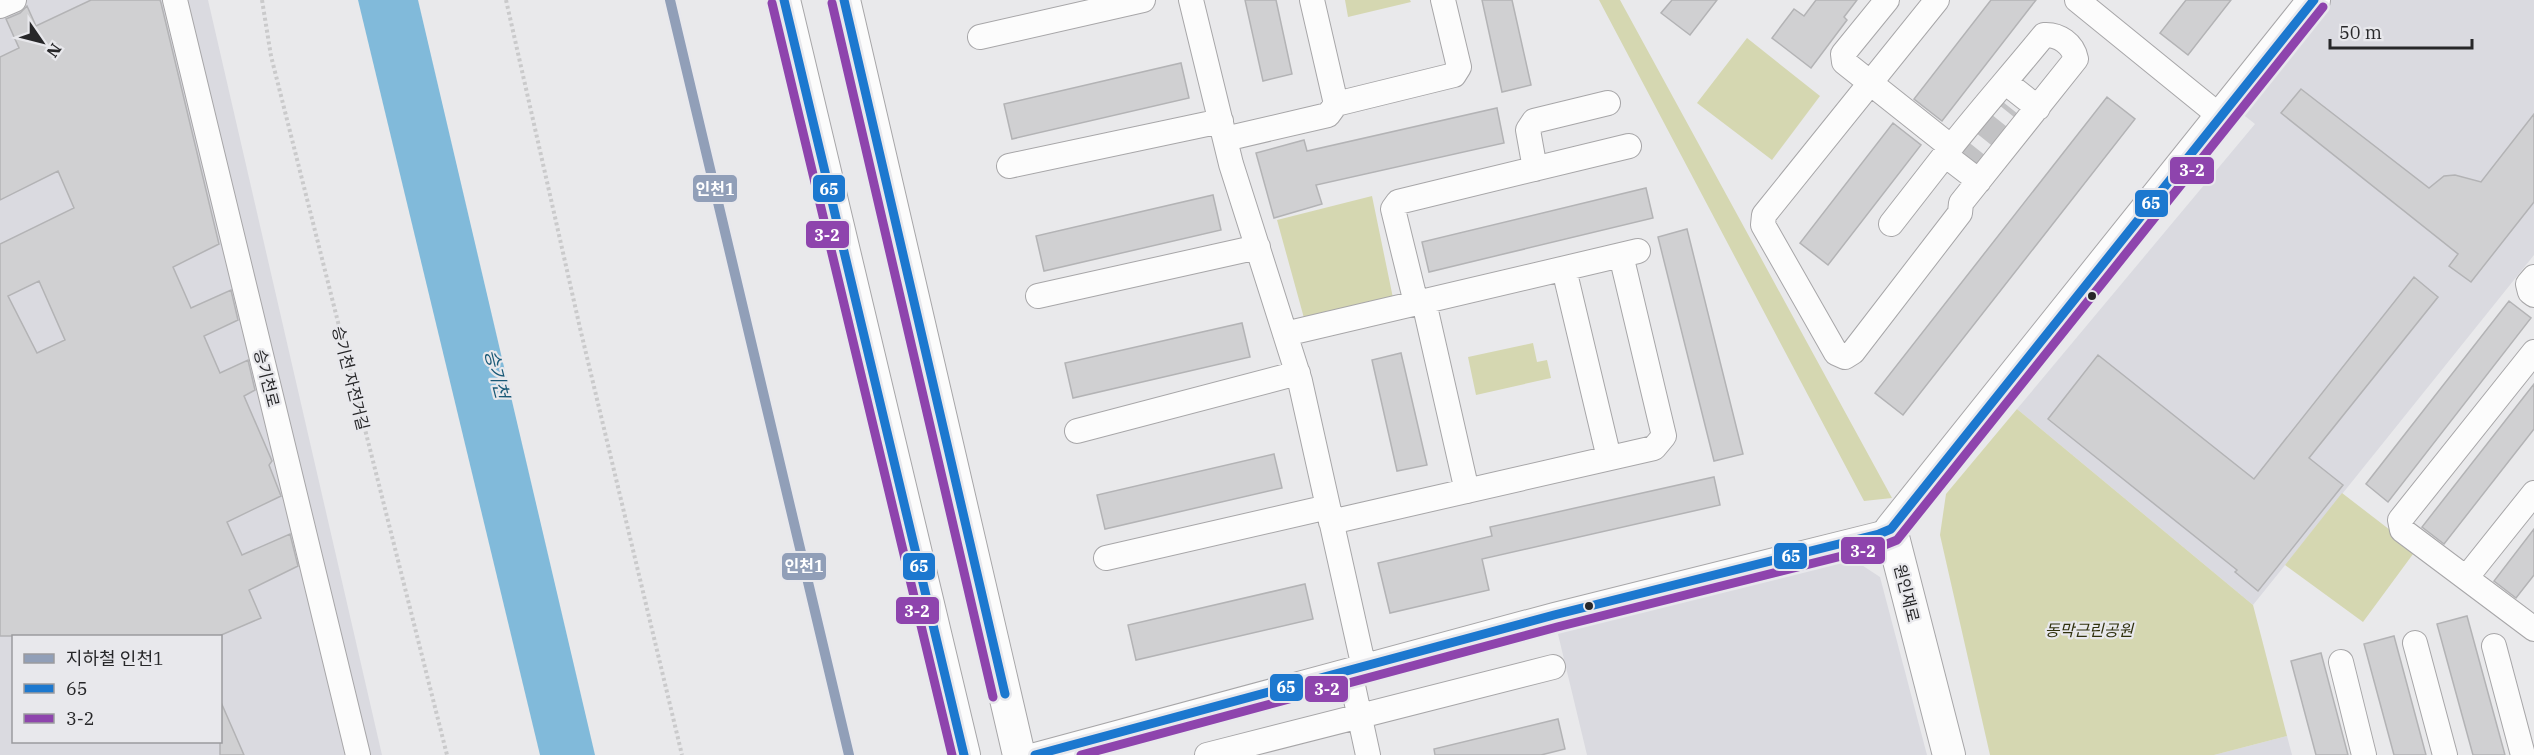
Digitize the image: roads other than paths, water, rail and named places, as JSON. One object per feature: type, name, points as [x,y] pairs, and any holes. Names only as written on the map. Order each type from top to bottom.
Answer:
[{"type":"main road","points":[[784,0],[964,755]]},
{"type":"main road","points":[[844,0],[1019,755]]},
{"type":"main road","points":[[1891,529],[2314,0]]},
{"type":"main road","name":"원인재로","points":[[1891,529],[1948,755]]},
{"type":"street","points":[[0,6],[15,0]]},
{"type":"street","name":"승기천로","points":[[175,0],[358,755]]},
{"type":"street","points":[[980,37],[1143,0]]},
{"type":"street","points":[[1191,0],[1223,130],[1298,373],[1330,514],[1357,670],[1360,717],[1368,755]]},
{"type":"street","points":[[1009,166],[1223,130],[1329,116],[1336,104],[1312,0]]},
{"type":"street","points":[[1336,104],[1454,75],[1459,68],[1443,0]]},
{"type":"street","points":[[1887,0],[1843,54],[1844,62],[1948,151],[1979,181]]},
{"type":"street","points":[[1892,224],[1994,92],[2044,35],[2054,34],[2074,49],[2076,59],[1961,203],[1960,213],[1852,352],[1845,357],[1836,354],[1763,225],[1764,215],[1937,0]]},
{"type":"street","points":[[2068,45],[2091,4],[2221,117]]},
{"type":"street","points":[[2005,82],[2038,108]]},
{"type":"street","points":[[1535,169],[1528,130],[1534,121],[1608,103]]},
{"type":"street","points":[[1467,490],[1420,303],[1393,209],[1398,202],[1629,146]]},
{"type":"street","points":[[1038,296],[1258,247]]},
{"type":"street","points":[[1106,558],[1467,490],[1654,448],[1664,436],[1629,253],[1285,333]]},
{"type":"street","points":[[1564,268],[1609,458]]},
{"type":"street","points":[[2534,277],[2528,285],[2530,292],[2534,295]]},
{"type":"street","points":[[2533,626],[2402,530],[2400,520],[2534,352]]},
{"type":"street","points":[[1077,430],[1298,373]]},
{"type":"street","points":[[2466,578],[2534,493]]},
{"type":"street","points":[[1035,755],[1554,615],[1879,534],[1891,529]]},
{"type":"street","points":[[2415,643],[2445,755]]},
{"type":"street","points":[[2494,646],[2523,755]]},
{"type":"street","points":[[2341,662],[2364,755]]},
{"type":"street","points":[[1207,755],[1553,667]]},
{"type":"water","name":"승기천","points":[[358,0],[418,0],[595,755],[540,755]]},
{"type":"tunnel","points":[[1960,166],[2008,106]]},
{"type":"metro line","name":"인천1","points":[[670,0],[849,755]]},
{"type":"park label","name":"동막근린공원","points":[[2089,630]]}]
